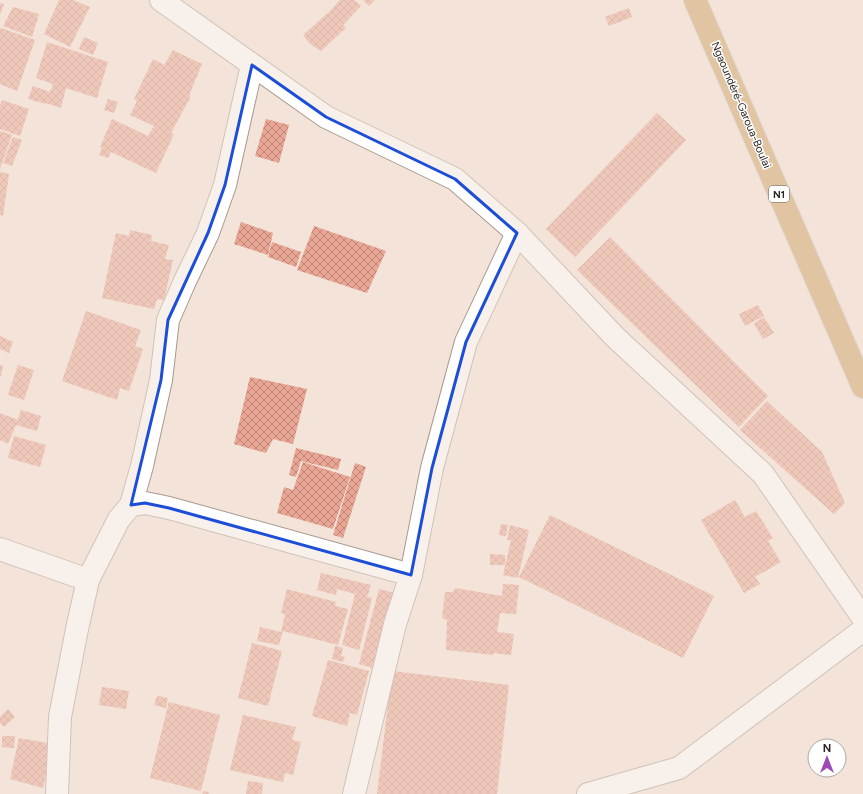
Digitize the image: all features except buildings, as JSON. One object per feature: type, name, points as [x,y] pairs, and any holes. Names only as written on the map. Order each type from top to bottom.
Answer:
[{"type":"highway","name":"Ngaoundéré-Garoua-Boulai","points":[[695,0],[863,387]]},
{"type":"street","points":[[161,0],[326,117],[455,179],[517,233],[616,338],[763,474],[863,618]]},
{"type":"street","points":[[56,794],[60,718],[88,580],[119,519],[131,505],[142,466],[161,380],[168,320],[208,232],[225,184],[252,64]]},
{"type":"street","points":[[354,794],[395,624],[411,575],[432,468],[466,342],[517,233]]},
{"type":"street","points":[[131,505],[146,503],[169,508],[411,575]]},
{"type":"street","points":[[0,549],[88,580]]},
{"type":"street","points":[[588,794],[679,768],[863,630]]},
{"type":"highlighted area","points":[[252,65],[326,117],[455,179],[517,233],[466,342],[432,468],[411,575],[169,508],[145,503],[131,505],[161,380],[168,320],[208,233],[225,185]]}]
